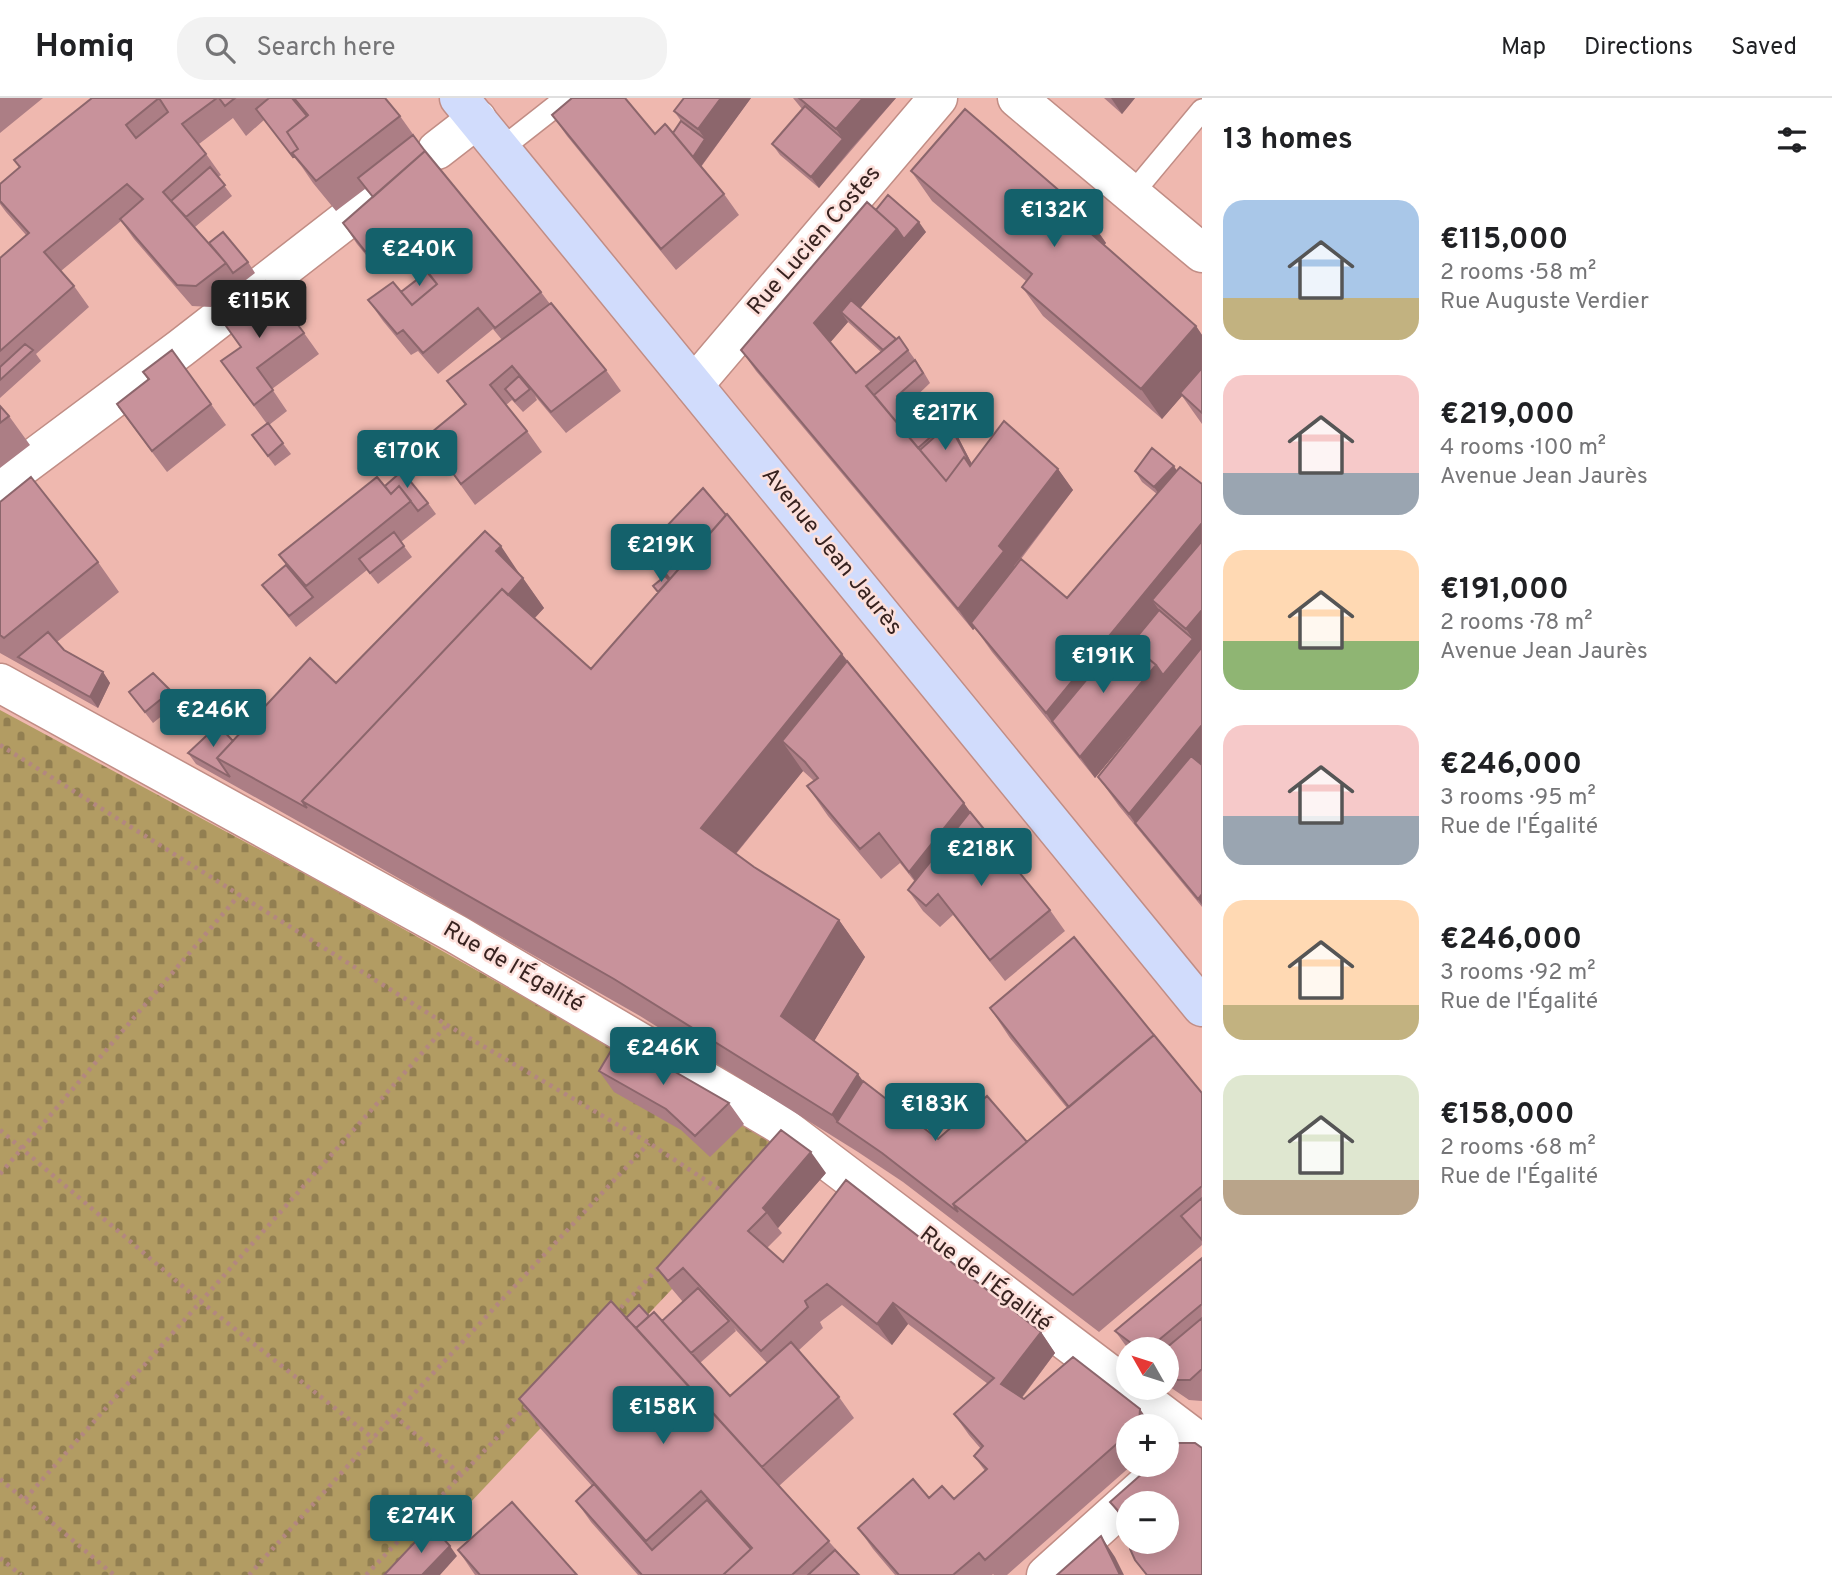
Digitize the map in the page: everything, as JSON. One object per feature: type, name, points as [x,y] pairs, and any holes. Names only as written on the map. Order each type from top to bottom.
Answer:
[{"type":"main road","name":"Avenue Jean Jaurès","points":[[468,108],[1202,1007]]},
{"type":"street","name":"Rue Lucien Costes","points":[[694,385],[938,98]]},
{"type":"street","points":[[1017,98],[1202,253]]},
{"type":"street","points":[[437,150],[468,108]]},
{"type":"street","points":[[0,483],[181,348],[364,206]]},
{"type":"street","name":"Rue de l'Égalité","points":[[0,684],[456,934],[779,1124],[1200,1440]]},
{"type":"street","points":[[1046,1575],[1200,1440]]},
{"type":"lane","points":[[501,149],[566,98]]},
{"type":"lane","points":[[1132,194],[1202,110]]},
{"type":"path","points":[[0,745],[447,1025],[649,1143],[729,1194],[719,1204]]},
{"type":"path","points":[[0,1174],[240,894]]},
{"type":"path","points":[[25,1499],[447,1025]]},
{"type":"path","points":[[0,1130],[201,1302],[374,1439]]},
{"type":"path","points":[[249,1575],[394,1415],[649,1143]]},
{"type":"path","points":[[614,1315],[662,1265]]},
{"type":"path","points":[[366,1575],[538,1395]]},
{"type":"path","points":[[394,1415],[461,1475]]},
{"type":"path","points":[[0,1479],[114,1575]]},
{"type":"path","points":[[0,1558],[21,1575]]},
{"type":"green space","points":[[0,710],[331,888],[796,1151],[672,1289],[402,1575],[0,1575]]},
{"type":"building","points":[[92,98],[159,98],[217,98],[182,124],[206,154],[163,192],[226,263],[196,286],[177,285],[120,219],[143,199],[127,184],[44,252],[74,286],[0,351],[0,258],[29,233],[0,201],[0,184],[20,167],[14,160]],"holes":[[[159,98],[168,112],[136,138],[126,125]]]},
{"type":"building","points":[[219,98],[235,98],[225,106]]},
{"type":"building","points":[[269,98],[292,98],[307,116],[287,132],[298,149],[292,153],[293,157],[256,109]]},
{"type":"building","points":[[294,98],[385,98],[400,116],[316,181],[292,153],[298,149],[287,132],[308,115]]},
{"type":"building","points":[[572,98],[625,98],[655,134],[665,124],[724,194],[661,249],[552,115]]},
{"type":"building","points":[[684,98],[721,98],[698,129],[674,111]]},
{"type":"building","points":[[799,98],[863,98],[836,129]]},
{"type":"building","points":[[805,106],[843,139],[811,177],[772,144]]},
{"type":"building","points":[[965,109],[1085,213],[1078,222],[1196,326],[1141,389],[1022,287],[1032,274],[911,171]]},
{"type":"building","points":[[681,121],[705,139],[693,157],[673,133]]},
{"type":"building","points":[[413,135],[425,151],[373,197],[358,178]]},
{"type":"building","points":[[425,151],[541,292],[495,328],[478,308],[423,353],[403,330],[397,334],[368,300],[393,282],[412,305],[437,284],[414,254],[365,251],[343,223]]},
{"type":"building","points":[[210,167],[225,185],[186,217],[171,201]]},
{"type":"building","points":[[888,195],[919,222],[904,239],[876,210]]},
{"type":"building","points":[[867,202],[897,229],[814,323],[856,373],[899,337],[908,350],[866,386],[946,481],[964,457],[970,466],[1004,421],[1058,469],[999,546],[1004,551],[958,609],[741,350]]},
{"type":"building","points":[[223,232],[248,262],[233,273],[209,243]]},
{"type":"building","points":[[427,272],[437,284],[412,305],[401,292]]},
{"type":"building","points":[[265,281],[304,333],[257,368],[273,390],[254,405],[221,361],[241,347],[226,326],[251,306],[244,295]]},
{"type":"building","points":[[851,300],[896,339],[883,350],[841,312]]},
{"type":"building","points":[[551,303],[606,370],[551,412],[512,366],[490,385],[527,431],[461,484],[426,437],[466,404],[447,381]]},
{"type":"building","points":[[25,344],[33,350],[0,380],[0,367]]},
{"type":"building","points":[[172,350],[211,404],[152,451],[117,404],[149,379],[143,372]]},
{"type":"building","points":[[915,360],[923,373],[897,396],[919,424],[931,415],[942,427],[918,448],[874,395]]},
{"type":"building","points":[[1202,368],[1202,413],[1180,393]]},
{"type":"building","points":[[519,376],[530,389],[515,401],[505,389]]},
{"type":"building","points":[[0,406],[9,416],[0,423]]},
{"type":"building","points":[[268,423],[283,443],[268,456],[252,435]]},
{"type":"building","points":[[949,424],[971,465],[964,457],[946,481],[920,450]]},
{"type":"building","points":[[1152,448],[1174,466],[1154,487],[1135,471]]},
{"type":"building","points":[[1180,467],[1202,484],[1202,523],[1046,713],[971,623],[1021,559],[1067,598]]},
{"type":"building","points":[[402,471],[428,503],[418,511],[399,486],[391,494],[385,486]]},
{"type":"building","points":[[31,477],[98,562],[4,638],[0,635],[0,502]]},
{"type":"building","points":[[377,477],[391,494],[399,486],[411,501],[306,586],[279,555]]},
{"type":"building","points":[[703,488],[726,515],[670,579],[645,549]]},
{"type":"building","points":[[727,514],[842,654],[701,828],[754,867],[839,920],[781,1016],[858,1074],[832,1115],[614,979],[302,801],[502,589],[591,669]]},
{"type":"building","points":[[485,531],[501,546],[496,551],[523,578],[508,595],[502,589],[302,801],[307,808],[217,758],[310,658],[336,683]]},
{"type":"building","points":[[394,532],[404,546],[370,573],[359,559]]},
{"type":"building","points":[[1202,541],[1202,610],[1186,629],[1152,600]]},
{"type":"building","points":[[286,565],[313,597],[289,616],[262,585]]},
{"type":"building","points":[[665,576],[669,580],[658,592],[653,586]]},
{"type":"building","points":[[1159,610],[1193,639],[1163,675],[1156,665],[1131,644]]},
{"type":"building","points":[[48,632],[64,650],[103,672],[90,697],[18,657]]},
{"type":"building","points":[[1122,637],[1156,665],[1080,757],[1052,721]]},
{"type":"building","points":[[1202,647],[1202,725],[1129,814],[1098,777]]},
{"type":"building","points":[[847,661],[964,803],[909,872],[879,833],[860,849],[807,786],[818,778],[782,741]]},
{"type":"building","points":[[153,673],[171,691],[145,712],[129,692]]},
{"type":"building","points":[[218,725],[233,741],[217,758],[230,777],[188,753]]},
{"type":"building","points":[[1191,756],[1202,765],[1202,894],[1198,899],[1135,823]]},
{"type":"building","points":[[970,812],[1050,910],[990,960],[938,894],[926,906],[908,890]]},
{"type":"building","points":[[1074,937],[1154,1035],[1069,1107],[990,1008]]},
{"type":"building","points":[[1154,1035],[1202,1093],[1202,1186],[1073,1295],[953,1204]]},
{"type":"building","points":[[618,1039],[729,1103],[695,1136],[666,1109],[599,1071]]},
{"type":"building","points":[[863,1081],[938,1139],[987,1096],[1027,1142],[953,1204],[958,1212],[837,1122]]},
{"type":"building","points":[[781,1130],[811,1152],[763,1208],[767,1212],[748,1231],[783,1262],[846,1180],[1041,1332],[1001,1384],[1024,1399],[1073,1357],[1116,1390],[1116,1400],[1128,1400],[1140,1409],[1140,1414],[1116,1414],[1116,1444],[985,1560],[979,1553],[953,1575],[899,1575],[858,1528],[913,1479],[929,1498],[942,1486],[954,1499],[987,1469],[974,1456],[983,1446],[954,1414],[994,1378],[893,1303],[877,1324],[827,1284],[805,1301],[808,1307],[761,1351],[683,1268],[668,1281],[657,1268]]},
{"type":"building","points":[[1202,1198],[1202,1240],[1181,1216]]},
{"type":"building","points":[[1202,1258],[1202,1304],[1162,1337],[1123,1337],[1115,1331]]},
{"type":"building","points":[[698,1288],[729,1321],[691,1353],[662,1321]]},
{"type":"building","points":[[611,1301],[829,1541],[792,1575],[723,1575],[752,1548],[701,1491],[646,1541],[519,1399]]},
{"type":"building","points":[[639,1305],[649,1316],[636,1328],[626,1318]]},
{"type":"building","points":[[654,1312],[730,1396],[791,1342],[839,1397],[762,1467],[636,1328]]},
{"type":"building","points":[[1202,1318],[1202,1369],[1190,1380],[1180,1380],[1179,1337]]},
{"type":"building","points":[[1179,1443],[1195,1443],[1202,1448],[1202,1575],[1147,1575],[1132,1554],[1179,1554],[1179,1491],[1122,1491],[1138,1477],[1179,1477]]},
{"type":"building","points":[[594,1484],[652,1550],[707,1500],[751,1549],[723,1575],[642,1575],[576,1501]]},
{"type":"building","points":[[1116,1497],[1116,1509],[1110,1502]]},
{"type":"building","points":[[512,1502],[577,1575],[480,1575],[458,1550]]},
{"type":"building","points":[[431,1525],[450,1546],[422,1575],[384,1575]]},
{"type":"building","points":[[1101,1536],[1120,1575],[1057,1575]]},
{"type":"building","points":[[835,1550],[859,1575],[808,1575]]}]
